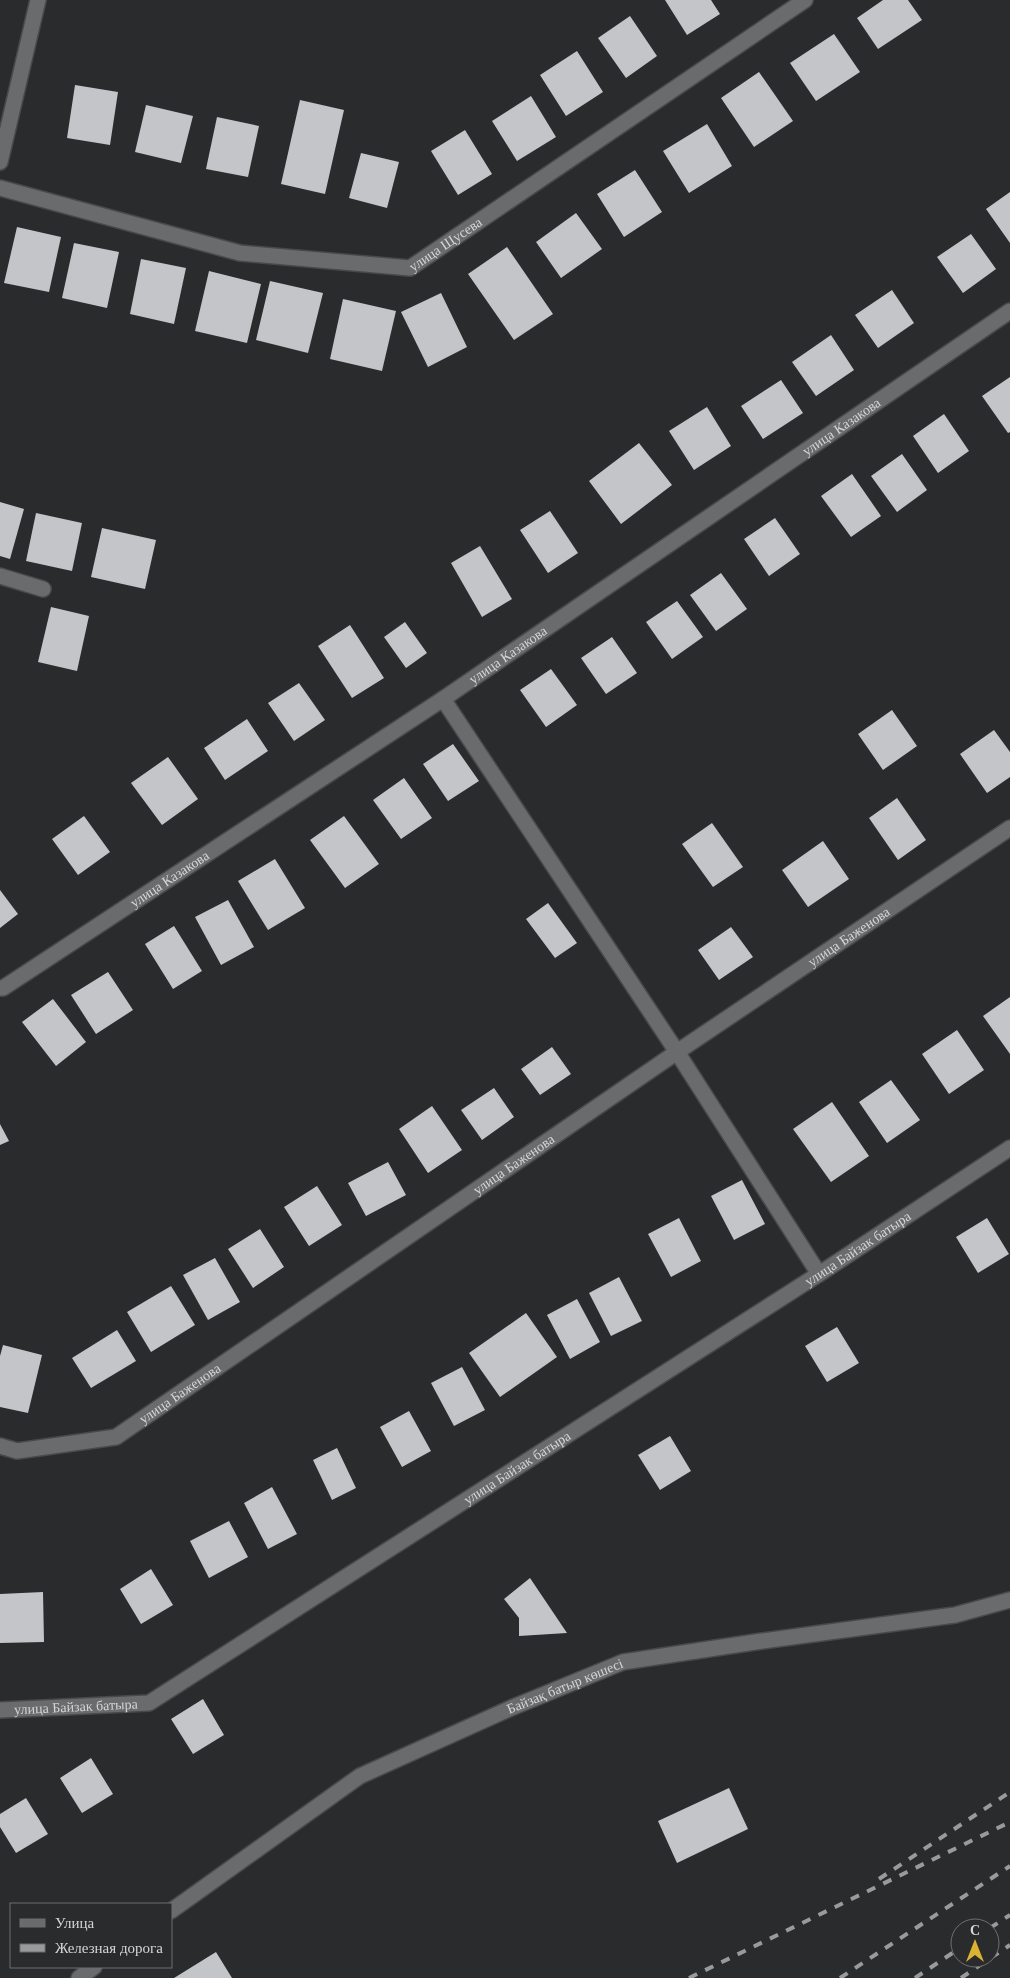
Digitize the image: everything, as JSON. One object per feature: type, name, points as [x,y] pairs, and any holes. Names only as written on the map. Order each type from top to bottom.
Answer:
[{"type":"street","points":[[0,162],[38,0]]},
{"type":"street","name":"улица Щусева","points":[[0,188],[240,253],[410,268],[805,0]]},
{"type":"street","name":"улица Казакова","points":[[0,988],[443,700],[1010,311]]},
{"type":"street","points":[[0,576],[43,589]]},
{"type":"street","points":[[443,700],[677,1052],[819,1274]]},
{"type":"street","name":"улица Баженова","points":[[0,1446],[17,1451],[116,1437],[677,1052],[1010,828]]},
{"type":"street","name":"улица Байзак батыра","points":[[0,1710],[149,1704],[819,1274],[1010,1148]]},
{"type":"street","name":"Байзақ батыр көшесі","points":[[172,1910],[360,1776],[512,1708],[623,1662],[762,1640],[955,1615],[1010,1600]]},
{"type":"street","points":[[79,1978],[93,1968]]},
{"type":"building","points":[[665,0],[711,0],[720,14],[687,35]]},
{"type":"building","points":[[883,0],[908,0],[922,20],[878,49],[857,18]]},
{"type":"building","points":[[630,16],[657,56],[626,78],[598,38]]},
{"type":"building","points":[[834,34],[860,72],[816,101],[790,63]]},
{"type":"building","points":[[577,51],[603,92],[566,116],[540,75]]},
{"type":"building","points":[[759,72],[793,121],[754,147],[721,98]]},
{"type":"building","points":[[75,85],[118,92],[110,145],[67,138]]},
{"type":"building","points":[[531,96],[556,137],[517,161],[492,121]]},
{"type":"building","points":[[300,100],[344,110],[325,194],[281,184]]},
{"type":"building","points":[[146,105],[193,116],[181,163],[135,152]]},
{"type":"building","points":[[217,117],[259,126],[248,177],[206,169]]},
{"type":"building","points":[[707,124],[732,166],[689,193],[663,151]]},
{"type":"building","points":[[465,130],[492,174],[458,195],[431,151]]},
{"type":"building","points":[[361,153],[399,162],[387,208],[349,198]]},
{"type":"building","points":[[635,170],[662,212],[624,237],[597,194]]},
{"type":"building","points":[[1010,192],[1010,243],[986,209]]},
{"type":"building","points":[[576,213],[602,249],[561,278],[536,242]]},
{"type":"building","points":[[17,227],[61,237],[49,292],[4,283]]},
{"type":"building","points":[[971,234],[996,269],[963,293],[937,257]]},
{"type":"building","points":[[74,243],[119,252],[107,308],[62,298]]},
{"type":"building","points":[[507,247],[553,314],[514,340],[468,274]]},
{"type":"building","points":[[141,259],[186,268],[174,324],[130,314]]},
{"type":"building","points":[[209,271],[261,284],[247,343],[195,331]]},
{"type":"building","points":[[270,281],[323,293],[308,353],[256,340]]},
{"type":"building","points":[[892,290],[914,323],[878,348],[855,315]]},
{"type":"building","points":[[441,293],[467,347],[428,367],[401,312]]},
{"type":"building","points":[[343,299],[396,311],[382,371],[330,359]]},
{"type":"building","points":[[831,335],[854,370],[816,396],[792,362]]},
{"type":"building","points":[[1010,377],[1010,432],[1008,433],[982,396]]},
{"type":"building","points":[[781,380],[803,413],[763,439],[741,406]]},
{"type":"building","points":[[707,407],[731,446],[694,470],[669,431]]},
{"type":"building","points":[[944,414],[969,451],[938,473],[913,436]]},
{"type":"building","points":[[639,443],[672,485],[621,524],[589,481]]},
{"type":"building","points":[[902,454],[927,490],[897,512],[871,476]]},
{"type":"building","points":[[852,474],[881,516],[851,537],[821,496]]},
{"type":"building","points":[[0,502],[24,509],[10,559],[0,556]]},
{"type":"building","points":[[550,511],[578,553],[548,573],[520,530]]},
{"type":"building","points":[[36,513],[82,523],[72,571],[26,561]]},
{"type":"building","points":[[775,518],[800,554],[769,576],[744,539]]},
{"type":"building","points":[[102,528],[156,540],[145,589],[91,577]]},
{"type":"building","points":[[480,546],[512,599],[482,617],[451,563]]},
{"type":"building","points":[[721,573],[747,609],[716,631],[690,595]]},
{"type":"building","points":[[677,601],[703,637],[672,659],[646,622]]},
{"type":"building","points":[[51,607],[89,616],[77,671],[38,662]]},
{"type":"building","points":[[405,622],[427,653],[406,668],[384,637]]},
{"type":"building","points":[[350,625],[384,678],[352,698],[318,646]]},
{"type":"building","points":[[612,637],[637,673],[606,694],[581,658]]},
{"type":"building","points":[[551,669],[577,705],[546,727],[520,690]]},
{"type":"building","points":[[299,683],[325,720],[294,741],[268,703]]},
{"type":"building","points":[[892,710],[917,746],[883,770],[858,734]]},
{"type":"building","points":[[247,719],[268,751],[225,780],[204,748]]},
{"type":"building","points":[[994,730],[1010,752],[1010,777],[987,793],[960,754]]},
{"type":"building","points":[[453,744],[479,781],[448,801],[423,764]]},
{"type":"building","points":[[168,757],[198,799],[162,825],[131,783]]},
{"type":"building","points":[[404,778],[432,818],[401,839],[373,800]]},
{"type":"building","points":[[897,798],[926,840],[898,860],[869,818]]},
{"type":"building","points":[[84,816],[110,852],[78,875],[52,839]]},
{"type":"building","points":[[344,816],[379,864],[345,888],[310,840]]},
{"type":"building","points":[[712,823],[743,867],[713,887],[682,844]]},
{"type":"building","points":[[823,841],[849,879],[808,907],[782,870]]},
{"type":"building","points":[[275,859],[305,908],[268,930],[238,881]]},
{"type":"building","points":[[0,890],[18,914],[0,928]]},
{"type":"building","points":[[228,900],[254,947],[221,965],[195,917]]},
{"type":"building","points":[[548,903],[577,943],[555,958],[526,919]]},
{"type":"building","points":[[174,926],[202,971],[173,989],[145,944]]},
{"type":"building","points":[[731,927],[753,957],[719,980],[698,950]]},
{"type":"building","points":[[108,972],[133,1010],[96,1034],[71,995]]},
{"type":"building","points":[[1010,997],[1010,1054],[983,1016]]},
{"type":"building","points":[[53,999],[86,1042],[56,1066],[22,1022]]},
{"type":"building","points":[[957,1030],[984,1070],[949,1094],[922,1054]]},
{"type":"building","points":[[552,1047],[571,1074],[540,1095],[521,1069]]},
{"type":"building","points":[[891,1080],[920,1120],[887,1143],[859,1102]]},
{"type":"building","points":[[494,1088],[514,1117],[482,1140],[461,1110]]},
{"type":"building","points":[[832,1102],[869,1156],[831,1182],[793,1129]]},
{"type":"building","points":[[432,1106],[462,1150],[428,1173],[399,1129]]},
{"type":"building","points":[[0,1124],[9,1141],[0,1145]]},
{"type":"building","points":[[388,1162],[406,1195],[366,1216],[348,1183]]},
{"type":"building","points":[[742,1180],[765,1224],[734,1240],[711,1196]]},
{"type":"building","points":[[317,1186],[342,1225],[309,1246],[284,1207]]},
{"type":"building","points":[[679,1218],[701,1261],[671,1277],[648,1234]]},
{"type":"building","points":[[987,1218],[1009,1254],[978,1273],[956,1237]]},
{"type":"building","points":[[260,1229],[284,1267],[253,1288],[228,1249]]},
{"type":"building","points":[[215,1258],[240,1302],[208,1320],[183,1275]]},
{"type":"building","points":[[619,1277],[642,1321],[611,1336],[589,1293]]},
{"type":"building","points":[[171,1286],[195,1325],[151,1352],[127,1312]]},
{"type":"building","points":[[577,1299],[600,1342],[570,1359],[547,1315]]},
{"type":"building","points":[[526,1313],[557,1357],[500,1397],[469,1353]]},
{"type":"building","points":[[837,1327],[859,1363],[827,1382],[805,1346]]},
{"type":"building","points":[[117,1330],[136,1361],[91,1388],[72,1358]]},
{"type":"building","points":[[3,1345],[42,1355],[28,1413],[0,1407],[0,1356]]},
{"type":"building","points":[[462,1367],[485,1410],[454,1426],[431,1383]]},
{"type":"building","points":[[409,1411],[431,1451],[402,1467],[380,1427]]},
{"type":"building","points":[[670,1436],[691,1471],[660,1490],[638,1455]]},
{"type":"building","points":[[337,1448],[356,1488],[332,1500],[313,1460]]},
{"type":"building","points":[[272,1487],[297,1534],[268,1549],[244,1503]]},
{"type":"building","points":[[229,1521],[248,1557],[209,1578],[190,1541]]},
{"type":"building","points":[[151,1569],[173,1605],[141,1624],[120,1589]]},
{"type":"building","points":[[530,1578],[567,1633],[519,1636],[519,1618],[504,1599]]},
{"type":"building","points":[[43,1592],[44,1642],[0,1643],[0,1594]]},
{"type":"building","points":[[203,1699],[224,1735],[193,1754],[171,1719]]},
{"type":"building","points":[[91,1758],[113,1794],[82,1813],[60,1778]]},
{"type":"building","points":[[729,1788],[748,1829],[677,1863],[658,1821]]},
{"type":"building","points":[[26,1798],[48,1834],[16,1853],[0,1827],[0,1814]]},
{"type":"building","points":[[216,1952],[232,1978],[174,1978]]},
{"type":"railway","points":[[879,1879],[1010,1792]]},
{"type":"railway","points":[[689,1978],[1010,1822]]},
{"type":"railway","points":[[840,1978],[1010,1866]]},
{"type":"railway","points":[[1000,1922],[1010,1915]]},
{"type":"railway","points":[[961,1978],[1010,1945]]},
{"type":"railway","points":[[915,1978],[950,1955]]}]
